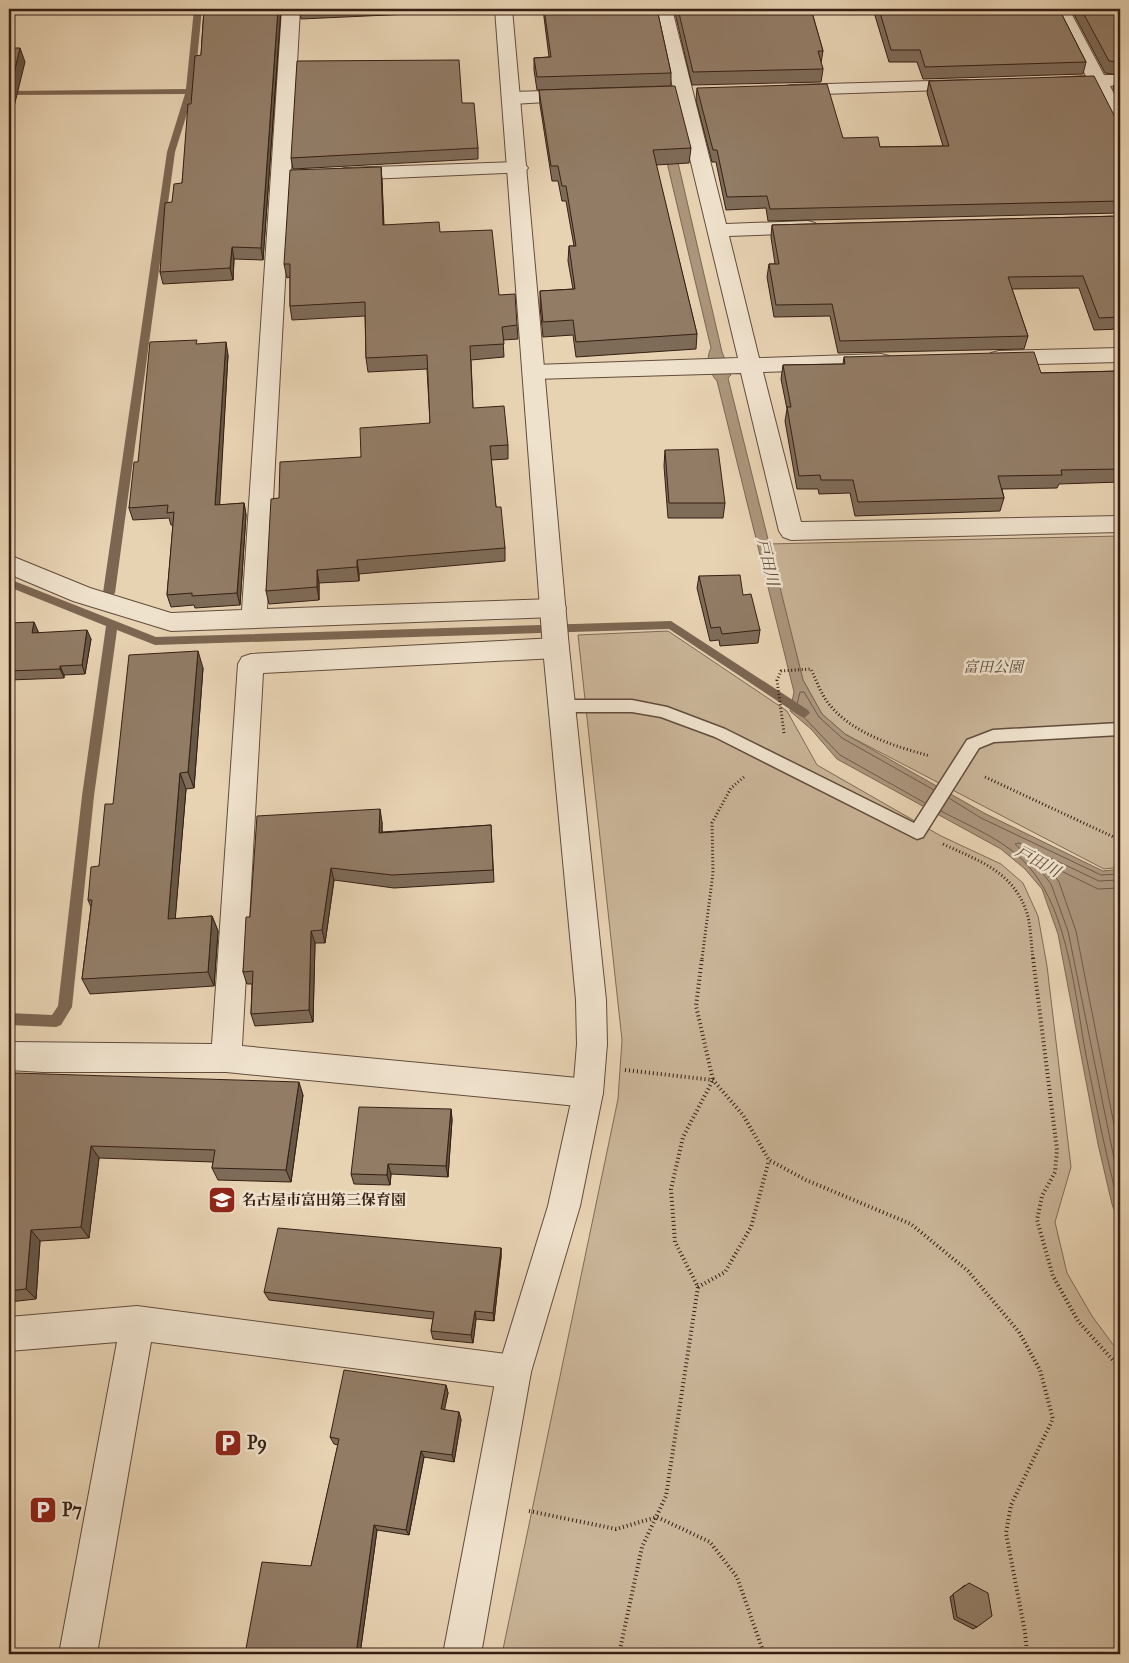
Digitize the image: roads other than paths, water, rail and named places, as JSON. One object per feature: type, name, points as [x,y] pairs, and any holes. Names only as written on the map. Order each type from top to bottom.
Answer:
[{"type":"street","points":[[254,619],[291,176],[291,9]]},
{"type":"street","points":[[462,1654],[514,1372],[564,1206],[589,1080],[591,1000],[556,648],[518,168],[503,9]]},
{"type":"street","points":[[663,9],[676,93],[717,230],[741,364],[791,531],[1120,524]]},
{"type":"street","points":[[1060,9],[1120,124]]},
{"type":"street","points":[[1039,82],[1120,80]]},
{"type":"street","points":[[773,90],[981,84]]},
{"type":"street","points":[[676,93],[704,93]]},
{"type":"street","points":[[512,98],[590,96]]},
{"type":"street","points":[[330,175],[518,168]]},
{"type":"street","points":[[717,230],[825,227]]},
{"type":"street","points":[[977,358],[1120,355]]},
{"type":"street","points":[[534,372],[898,360]]},
{"type":"street","points":[[9,564],[82,595],[171,622],[554,608]]},
{"type":"street","points":[[226,1058],[251,664],[556,648]]},
{"type":"street","points":[[9,1056],[43,1058],[226,1058],[589,1080]]},
{"type":"street","points":[[9,1334],[137,1324],[514,1372]]},
{"type":"street","points":[[78,1654],[137,1324]]},
{"type":"lane","points":[[562,706],[632,706],[662,711],[720,733],[918,829],[973,744],[993,736],[1120,729]]},
{"type":"water","name":"戸田川","points":[[631,9],[664,87],[666,111],[722,352],[731,375],[728,378],[803,680],[822,714],[845,734],[984,813],[1103,871],[1120,869],[1120,1226],[1112,1204],[1098,1144],[1058,934],[1042,889],[1025,869],[1001,849],[837,759],[811,729],[790,711],[794,692],[717,381],[709,366],[708,357],[711,348],[655,112],[648,103]]},
{"type":"waterway","points":[[190,91],[198,9]]},
{"type":"waterway","points":[[9,93],[190,91]]},
{"type":"waterway","points":[[109,593],[171,152],[190,91]]},
{"type":"waterway","points":[[9,583],[112,624]]},
{"type":"waterway","points":[[9,1019],[56,1021],[65,1007],[88,796],[112,624]]},
{"type":"waterway","points":[[112,624],[155,641],[671,625],[804,713]]},
{"type":"place","name":"名古屋市富田第三保育園","points":[[222,1200]]},
{"type":"place","name":"P9","points":[[228,1443]]},
{"type":"place","name":"P7","points":[[43,1510]]},
{"type":"park label","name":"富田公園","points":[[993,667]]}]
